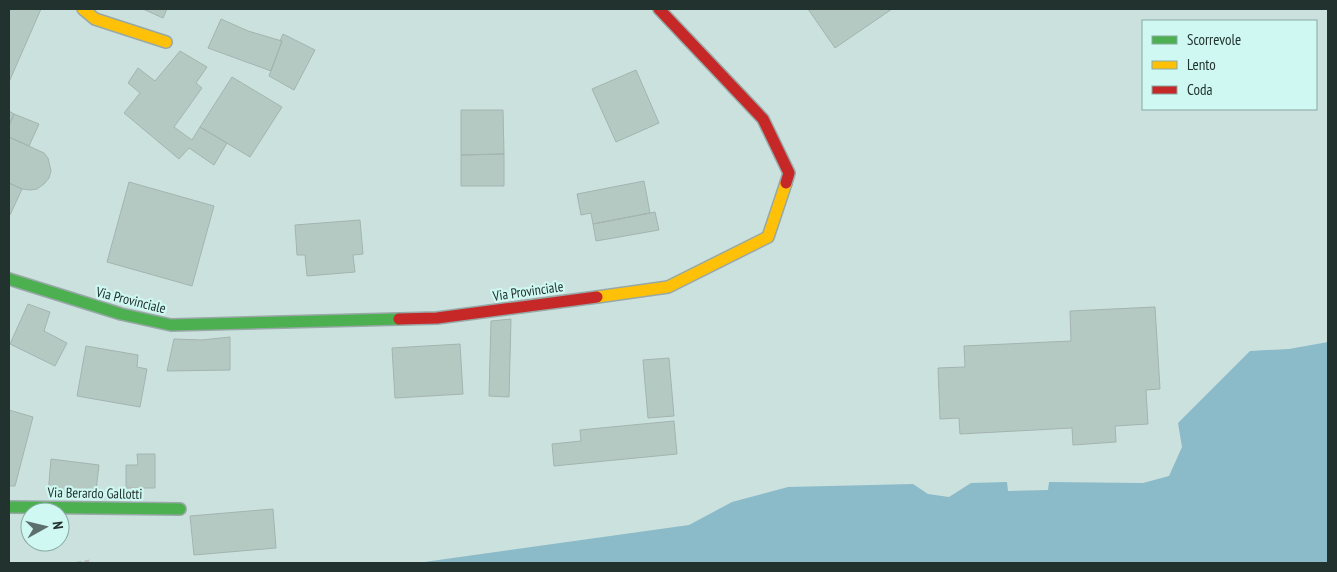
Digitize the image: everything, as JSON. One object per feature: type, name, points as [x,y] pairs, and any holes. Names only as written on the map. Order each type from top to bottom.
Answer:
[{"type":"main road","points":[[83,9],[95,19],[166,42]]},
{"type":"main road","name":"Via Provinciale","points":[[9,278],[121,314],[171,326],[437,318],[668,287],[768,237],[789,173],[763,118],[659,9]]},
{"type":"main road","name":"Via Berardo Gallotti","points":[[9,506],[180,509]]},
{"type":"path","points":[[77,563],[90,561]]},
{"type":"water","points":[[1328,342],[1328,563],[417,563],[689,525],[732,502],[788,487],[913,484],[928,494],[949,497],[971,483],[1007,482],[1008,491],[1048,490],[1049,482],[1143,483],[1169,476],[1182,447],[1178,423],[1250,351],[1289,349]]},
{"type":"building","points":[[9,9],[41,9],[9,82]]},
{"type":"building","points":[[143,9],[167,9],[163,18]]},
{"type":"building","points":[[808,9],[892,9],[835,48]]},
{"type":"building","points":[[221,19],[248,31],[282,41],[271,71],[208,48]]},
{"type":"building","points":[[283,34],[315,50],[294,90],[269,76]]},
{"type":"building","points":[[180,51],[207,67],[196,83],[202,88],[174,127],[192,140],[200,127],[227,143],[214,165],[189,148],[179,159],[124,113],[140,93],[128,83],[138,68],[155,81]]},
{"type":"building","points":[[636,70],[659,123],[616,142],[592,89]]},
{"type":"building","points":[[232,77],[282,107],[250,157],[200,127]]},
{"type":"building","points":[[461,110],[503,110],[504,154],[461,155]]},
{"type":"building","points":[[9,111],[14,114],[9,126]]},
{"type":"building","points":[[14,114],[39,124],[29,146],[9,137],[9,126]]},
{"type":"building","points":[[9,137],[44,153],[48,158],[51,171],[49,178],[37,189],[22,189],[9,183]]},
{"type":"building","points":[[504,154],[504,186],[461,186],[461,155]]},
{"type":"building","points":[[644,181],[650,213],[593,224],[591,213],[581,215],[577,194]]},
{"type":"building","points":[[129,182],[214,206],[192,286],[107,262]]},
{"type":"building","points":[[9,183],[22,189],[10,215],[9,215]]},
{"type":"building","points":[[655,212],[659,230],[596,241],[593,224]]},
{"type":"building","points":[[360,220],[363,254],[353,255],[355,272],[307,276],[305,255],[297,255],[295,225]]},
{"type":"building","points":[[28,304],[50,312],[44,331],[67,343],[55,366],[10,344]]},
{"type":"building","points":[[1155,307],[1160,389],[1146,390],[1148,424],[1115,426],[1116,442],[1073,445],[1072,428],[960,434],[959,418],[940,419],[938,368],[965,367],[964,346],[1071,341],[1070,311]]},
{"type":"building","points":[[511,319],[509,397],[489,396],[491,321]]},
{"type":"building","points":[[230,337],[230,370],[167,371],[174,339],[202,340]]},
{"type":"building","points":[[460,344],[463,394],[395,398],[392,348]]},
{"type":"building","points":[[86,346],[138,355],[137,367],[147,369],[140,407],[77,396]]},
{"type":"building","points":[[669,358],[674,416],[648,418],[643,360]]},
{"type":"building","points":[[9,410],[33,417],[15,486],[9,486]]},
{"type":"building","points":[[674,421],[677,454],[554,466],[552,444],[581,441],[580,430]]},
{"type":"building","points":[[137,454],[155,454],[155,488],[126,488],[126,465],[138,465]]},
{"type":"building","points":[[51,459],[99,465],[95,499],[48,494]]},
{"type":"building","points":[[273,509],[276,548],[194,555],[190,516]]},
{"type":"traffic: fast","points":[[9,279],[121,314],[171,325],[399,319]]},
{"type":"traffic: fast","points":[[9,507],[180,509]]},
{"type":"traffic: slow","points":[[83,9],[95,19],[166,42]]},
{"type":"traffic: slow","points":[[597,297],[668,287],[768,237],[786,183]]},
{"type":"traffic: jam","points":[[659,9],[763,119],[789,173],[786,183]]},
{"type":"traffic: jam","points":[[399,319],[437,318],[597,297]]}]
